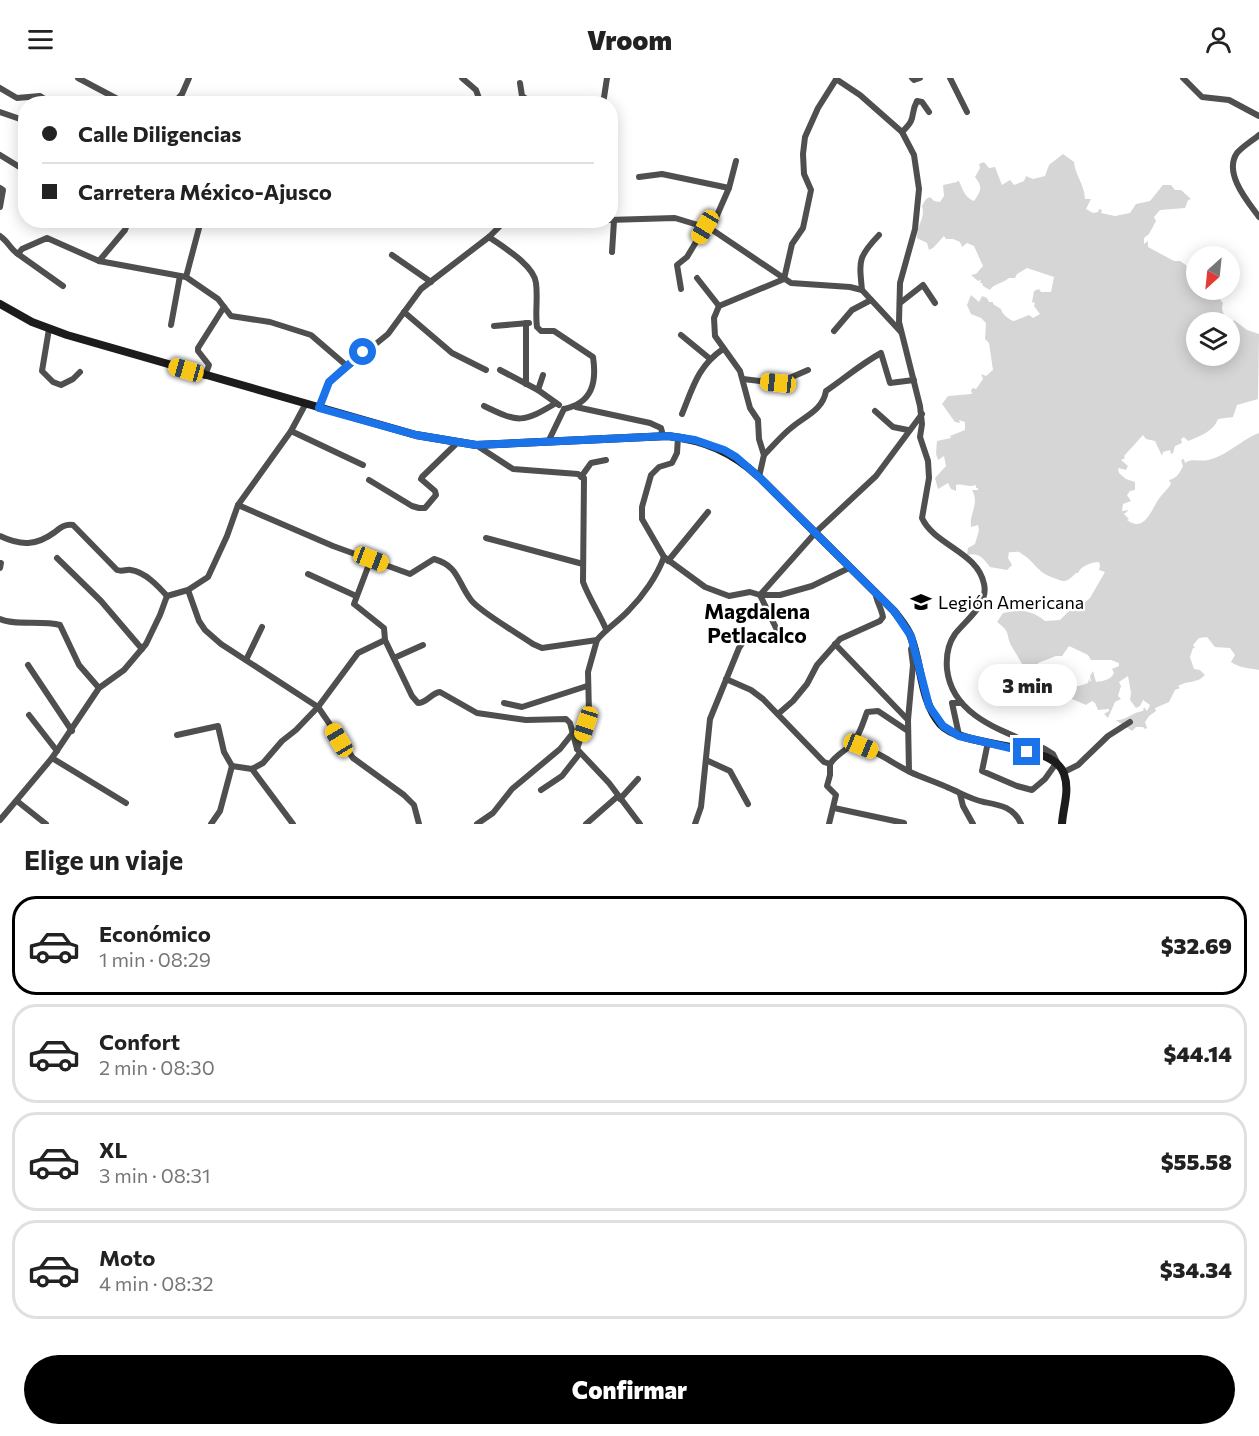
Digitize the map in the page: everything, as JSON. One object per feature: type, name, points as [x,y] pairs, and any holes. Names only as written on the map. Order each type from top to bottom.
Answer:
[{"type":"main road","points":[[0,304],[49,329],[305,405],[416,435],[476,445],[663,436],[695,440],[724,450],[759,477],[816,532],[849,568],[875,591],[907,629],[929,706],[943,726],[959,736],[1012,747],[1057,762],[1064,772],[1067,789],[1062,824]]},
{"type":"street","points":[[78,78],[112,96]]},
{"type":"street","points":[[180,96],[189,78]]},
{"type":"street","points":[[462,78],[476,90],[478,96]]},
{"type":"street","points":[[604,96],[607,78]]},
{"type":"street","points":[[912,78],[914,80],[920,78]]},
{"type":"street","points":[[950,78],[967,111]]},
{"type":"street","points":[[1183,78],[1203,97],[1229,100],[1259,116]]},
{"type":"street","points":[[784,279],[792,244],[803,228],[811,190],[804,174],[802,154],[805,136],[818,108],[837,79],[860,95],[902,132],[914,154],[918,189],[915,229],[900,283],[899,322],[922,414],[920,437],[928,461],[929,478],[922,518],[929,529],[974,565],[984,583],[985,592],[977,609],[956,633],[948,649],[946,662],[959,736]]},
{"type":"street","points":[[520,83],[522,96]]},
{"type":"street","points":[[0,88],[18,98]]},
{"type":"street","points":[[902,132],[913,121],[917,101],[922,102],[929,112]]},
{"type":"street","points":[[0,112],[18,118]]},
{"type":"street","points":[[1259,135],[1239,151],[1235,157],[1234,166],[1239,188],[1259,217]]},
{"type":"street","points":[[0,155],[18,166]]},
{"type":"street","points":[[681,289],[677,265],[687,257],[708,228],[729,188],[736,161]]},
{"type":"street","points":[[639,177],[662,174],[729,188]]},
{"type":"street","points":[[0,188],[4,194],[0,207]]},
{"type":"street","points":[[618,220],[665,217],[708,228],[784,279],[801,285],[850,287],[862,290],[901,332]]},
{"type":"street","points":[[99,261],[126,228]]},
{"type":"street","points":[[171,325],[199,228]]},
{"type":"street","points":[[319,408],[329,382],[388,334],[422,289],[498,228]]},
{"type":"street","points":[[611,228],[612,252]]},
{"type":"street","points":[[862,290],[861,258],[864,250],[879,235]]},
{"type":"street","points":[[0,236],[7,240],[12,250],[63,286]]},
{"type":"street","points":[[489,237],[530,270],[536,282],[537,327],[541,331],[554,331],[593,357],[591,387],[583,402],[564,409],[549,441]]},
{"type":"street","points":[[18,254],[22,249],[47,238],[99,261],[183,277],[213,296],[227,313],[236,318],[270,322],[311,335],[347,366]]},
{"type":"street","points":[[392,255],[431,282]]},
{"type":"street","points":[[697,279],[719,306]]},
{"type":"street","points":[[759,477],[764,455],[759,439],[758,420],[750,408],[740,370],[715,336],[716,311],[719,306],[784,279]]},
{"type":"street","points":[[900,303],[923,285],[935,303]]},
{"type":"street","points":[[834,331],[852,310],[871,300]]},
{"type":"street","points":[[205,376],[209,364],[198,348],[224,307]]},
{"type":"street","points":[[404,312],[452,353],[486,370]]},
{"type":"street","points":[[494,326],[536,322]]},
{"type":"street","points":[[526,323],[526,384]]},
{"type":"street","points":[[49,329],[42,371],[53,382],[61,385],[73,379],[80,372]]},
{"type":"street","points":[[681,335],[710,358]]},
{"type":"street","points":[[682,414],[699,372],[710,358],[723,349]]},
{"type":"street","points":[[764,455],[793,426],[808,417],[824,402],[826,391],[849,376],[859,366],[881,353],[890,383],[914,380]]},
{"type":"street","points":[[500,370],[538,390],[564,409]]},
{"type":"street","points":[[743,379],[778,383],[808,370]]},
{"type":"street","points":[[538,390],[543,375]]},
{"type":"street","points":[[484,406],[509,418],[527,418],[556,403]]},
{"type":"street","points":[[167,596],[188,590],[208,577],[238,505],[291,431],[305,405]]},
{"type":"street","points":[[575,406],[650,423],[661,429],[663,436]]},
{"type":"street","points":[[875,411],[893,427],[908,430]]},
{"type":"street","points":[[760,596],[816,532],[876,476],[922,414]]},
{"type":"street","points":[[291,431],[363,465]]},
{"type":"street","points":[[678,437],[677,453],[672,463],[659,467],[651,475],[642,507],[645,527],[666,559],[705,587],[729,596],[750,592],[760,596],[780,595],[802,589],[849,568]]},
{"type":"street","points":[[369,480],[412,506],[425,508],[436,495],[435,491],[421,479],[458,442]]},
{"type":"street","points":[[476,445],[513,469],[578,474],[584,478],[584,582],[589,597],[598,610],[606,629]]},
{"type":"street","points":[[582,477],[591,463],[606,460]]},
{"type":"street","points":[[238,505],[333,546],[410,574],[434,559],[441,561],[455,572],[472,602],[538,647],[597,640]]},
{"type":"street","points":[[542,790],[562,776],[579,751],[589,713],[588,672],[597,640],[606,629],[630,609],[666,559],[708,512]]},
{"type":"street","points":[[0,536],[28,544],[47,537],[65,525],[72,525],[117,570],[123,572],[128,569],[139,573],[167,596]]},
{"type":"street","points":[[486,538],[584,564]]},
{"type":"street","points":[[57,558],[100,601],[142,649]]},
{"type":"street","points":[[371,559],[354,604],[384,628],[386,640],[394,658],[412,696],[418,703],[442,692],[477,713],[526,720],[566,718],[570,723],[579,751],[609,783],[640,824]]},
{"type":"street","points":[[308,574],[356,596]]},
{"type":"street","points":[[188,590],[205,630],[221,644],[318,707],[353,758],[404,795],[414,805],[419,824]]},
{"type":"street","points":[[778,714],[793,701],[807,684],[817,665],[840,639],[880,621],[883,617],[876,602],[875,591]]},
{"type":"street","points":[[0,820],[52,758],[99,688],[124,670],[142,649],[152,634],[167,596]]},
{"type":"street","points":[[695,824],[701,807],[710,718],[726,679],[743,642],[765,640],[777,630],[760,596]]},
{"type":"street","points":[[0,619],[6,622],[60,625],[79,665],[99,688]]},
{"type":"street","points":[[246,660],[262,627]]},
{"type":"street","points":[[232,766],[252,769],[263,763],[282,741],[318,707],[358,653],[386,640]]},
{"type":"street","points":[[835,644],[908,720]]},
{"type":"street","points":[[909,771],[908,720],[913,644]]},
{"type":"street","points":[[394,658],[423,645]]},
{"type":"street","points":[[28,665],[72,731]]},
{"type":"street","points":[[726,679],[751,690],[778,714],[824,762],[831,764]]},
{"type":"street","points":[[950,685],[961,703],[975,717],[1045,749],[1053,754],[1057,762],[1045,779],[1032,790],[1017,786],[982,771],[988,742]]},
{"type":"street","points":[[504,703],[522,706],[587,686]]},
{"type":"street","points":[[952,703],[961,703]]},
{"type":"street","points":[[829,824],[836,795],[827,786],[831,775],[831,764],[834,758],[851,745],[859,734],[867,712],[878,711],[908,731]]},
{"type":"street","points":[[29,715],[57,751]]},
{"type":"street","points":[[1064,772],[1078,765],[1108,736],[1130,722]]},
{"type":"street","points":[[177,735],[218,726],[224,752],[232,766],[220,811],[211,824]]},
{"type":"street","points":[[477,824],[493,813],[512,789],[550,758],[572,734]]},
{"type":"street","points":[[851,745],[861,746],[884,756],[909,771],[951,788],[960,795],[1006,807],[1015,812],[1021,824]]},
{"type":"street","points":[[52,758],[126,803]]},
{"type":"street","points":[[706,760],[730,771],[748,804]]},
{"type":"street","points":[[252,769],[293,824]]},
{"type":"street","points":[[586,824],[619,798],[638,779]]},
{"type":"street","points":[[960,795],[973,824]]},
{"type":"street","points":[[17,801],[46,824]]},
{"type":"street","points":[[0,807],[7,811]]},
{"type":"street","points":[[834,808],[904,823]]},
{"type":"shaded area","points":[[1063,154],[1074,162],[1085,199],[1091,199],[1086,209],[1093,213],[1098,212],[1099,209],[1102,210],[1101,213],[1115,216],[1130,213],[1136,204],[1150,201],[1163,185],[1171,185],[1175,190],[1181,190],[1191,199],[1188,200],[1185,208],[1160,210],[1154,217],[1156,221],[1149,234],[1144,238],[1144,244],[1148,241],[1148,247],[1186,265],[1186,300],[1220,300],[1223,303],[1224,312],[1186,312],[1186,366],[1240,366],[1240,325],[1259,334],[1258,399],[1237,405],[1233,417],[1218,419],[1213,427],[1201,435],[1188,441],[1184,437],[1181,439],[1182,443],[1175,446],[1171,454],[1170,450],[1163,452],[1162,456],[1155,441],[1146,439],[1143,435],[1121,460],[1128,466],[1126,470],[1118,468],[1119,473],[1126,479],[1135,482],[1135,490],[1130,491],[1127,495],[1131,501],[1123,504],[1122,511],[1129,510],[1124,514],[1129,519],[1127,520],[1138,524],[1150,515],[1171,484],[1169,480],[1179,473],[1183,466],[1181,460],[1184,459],[1185,463],[1215,458],[1259,433],[1259,670],[1234,664],[1231,662],[1235,655],[1230,648],[1215,647],[1207,637],[1199,638],[1193,645],[1195,648],[1190,657],[1194,669],[1200,670],[1205,675],[1199,680],[1178,686],[1180,688],[1175,690],[1169,702],[1155,708],[1156,711],[1145,722],[1147,728],[1145,729],[1136,727],[1132,731],[1116,720],[1143,711],[1144,707],[1147,711],[1150,705],[1143,700],[1136,708],[1130,700],[1128,676],[1119,682],[1121,686],[1118,696],[1121,699],[1115,702],[1108,718],[1104,714],[1109,709],[1098,710],[1092,701],[1086,705],[1056,692],[1054,686],[1068,680],[1071,686],[1088,683],[1089,678],[1090,682],[1093,671],[1096,682],[1106,680],[1113,675],[1112,669],[1119,666],[1119,663],[1111,660],[1091,660],[1088,655],[1069,646],[1062,656],[1038,663],[1039,666],[1034,668],[1022,664],[1006,631],[997,622],[1003,613],[1020,611],[1035,614],[1045,621],[1060,620],[1090,598],[1105,572],[1099,570],[1099,562],[1081,568],[1078,573],[1065,581],[1046,575],[1019,552],[1009,552],[1008,558],[1012,565],[1007,570],[990,567],[978,555],[967,555],[968,548],[975,544],[979,530],[978,525],[971,527],[975,504],[972,490],[978,490],[978,488],[976,485],[956,485],[956,491],[951,489],[948,483],[938,489],[935,478],[946,466],[944,456],[938,460],[937,441],[951,438],[950,436],[965,430],[965,422],[959,420],[960,423],[955,422],[942,404],[948,396],[972,394],[971,390],[976,389],[983,379],[981,374],[986,376],[993,370],[989,343],[985,339],[986,323],[971,314],[967,305],[971,295],[979,302],[982,296],[987,298],[989,302],[993,302],[1001,309],[1004,315],[1014,321],[1029,315],[1033,318],[1040,314],[1034,306],[1035,303],[1032,302],[1034,291],[1039,289],[1041,292],[1051,292],[1054,277],[1027,268],[1015,278],[1009,278],[990,290],[980,283],[981,280],[978,281],[971,275],[976,274],[983,266],[974,246],[967,243],[962,247],[960,242],[946,239],[944,236],[929,250],[927,243],[917,238],[923,214],[922,206],[930,197],[940,202],[944,196],[943,185],[958,180],[965,194],[974,201],[980,189],[975,177],[980,168],[979,164],[984,162],[989,168],[995,167],[1002,185],[1010,180],[1014,185],[1024,181],[1026,176],[1033,179],[1045,176],[1049,165]]},
{"type":"place","name":"Legión Americana","points":[[921,602]]},
{"type":"district","name":"Magdalena Petlacalco","points":[[757,622]]},
{"type":"route","points":[[363,352],[329,382],[319,408],[416,435],[476,445],[668,436],[710,444],[736,457],[816,532],[849,568],[894,611],[911,636],[929,706],[933,715],[943,726],[959,736],[1027,752]]}]
